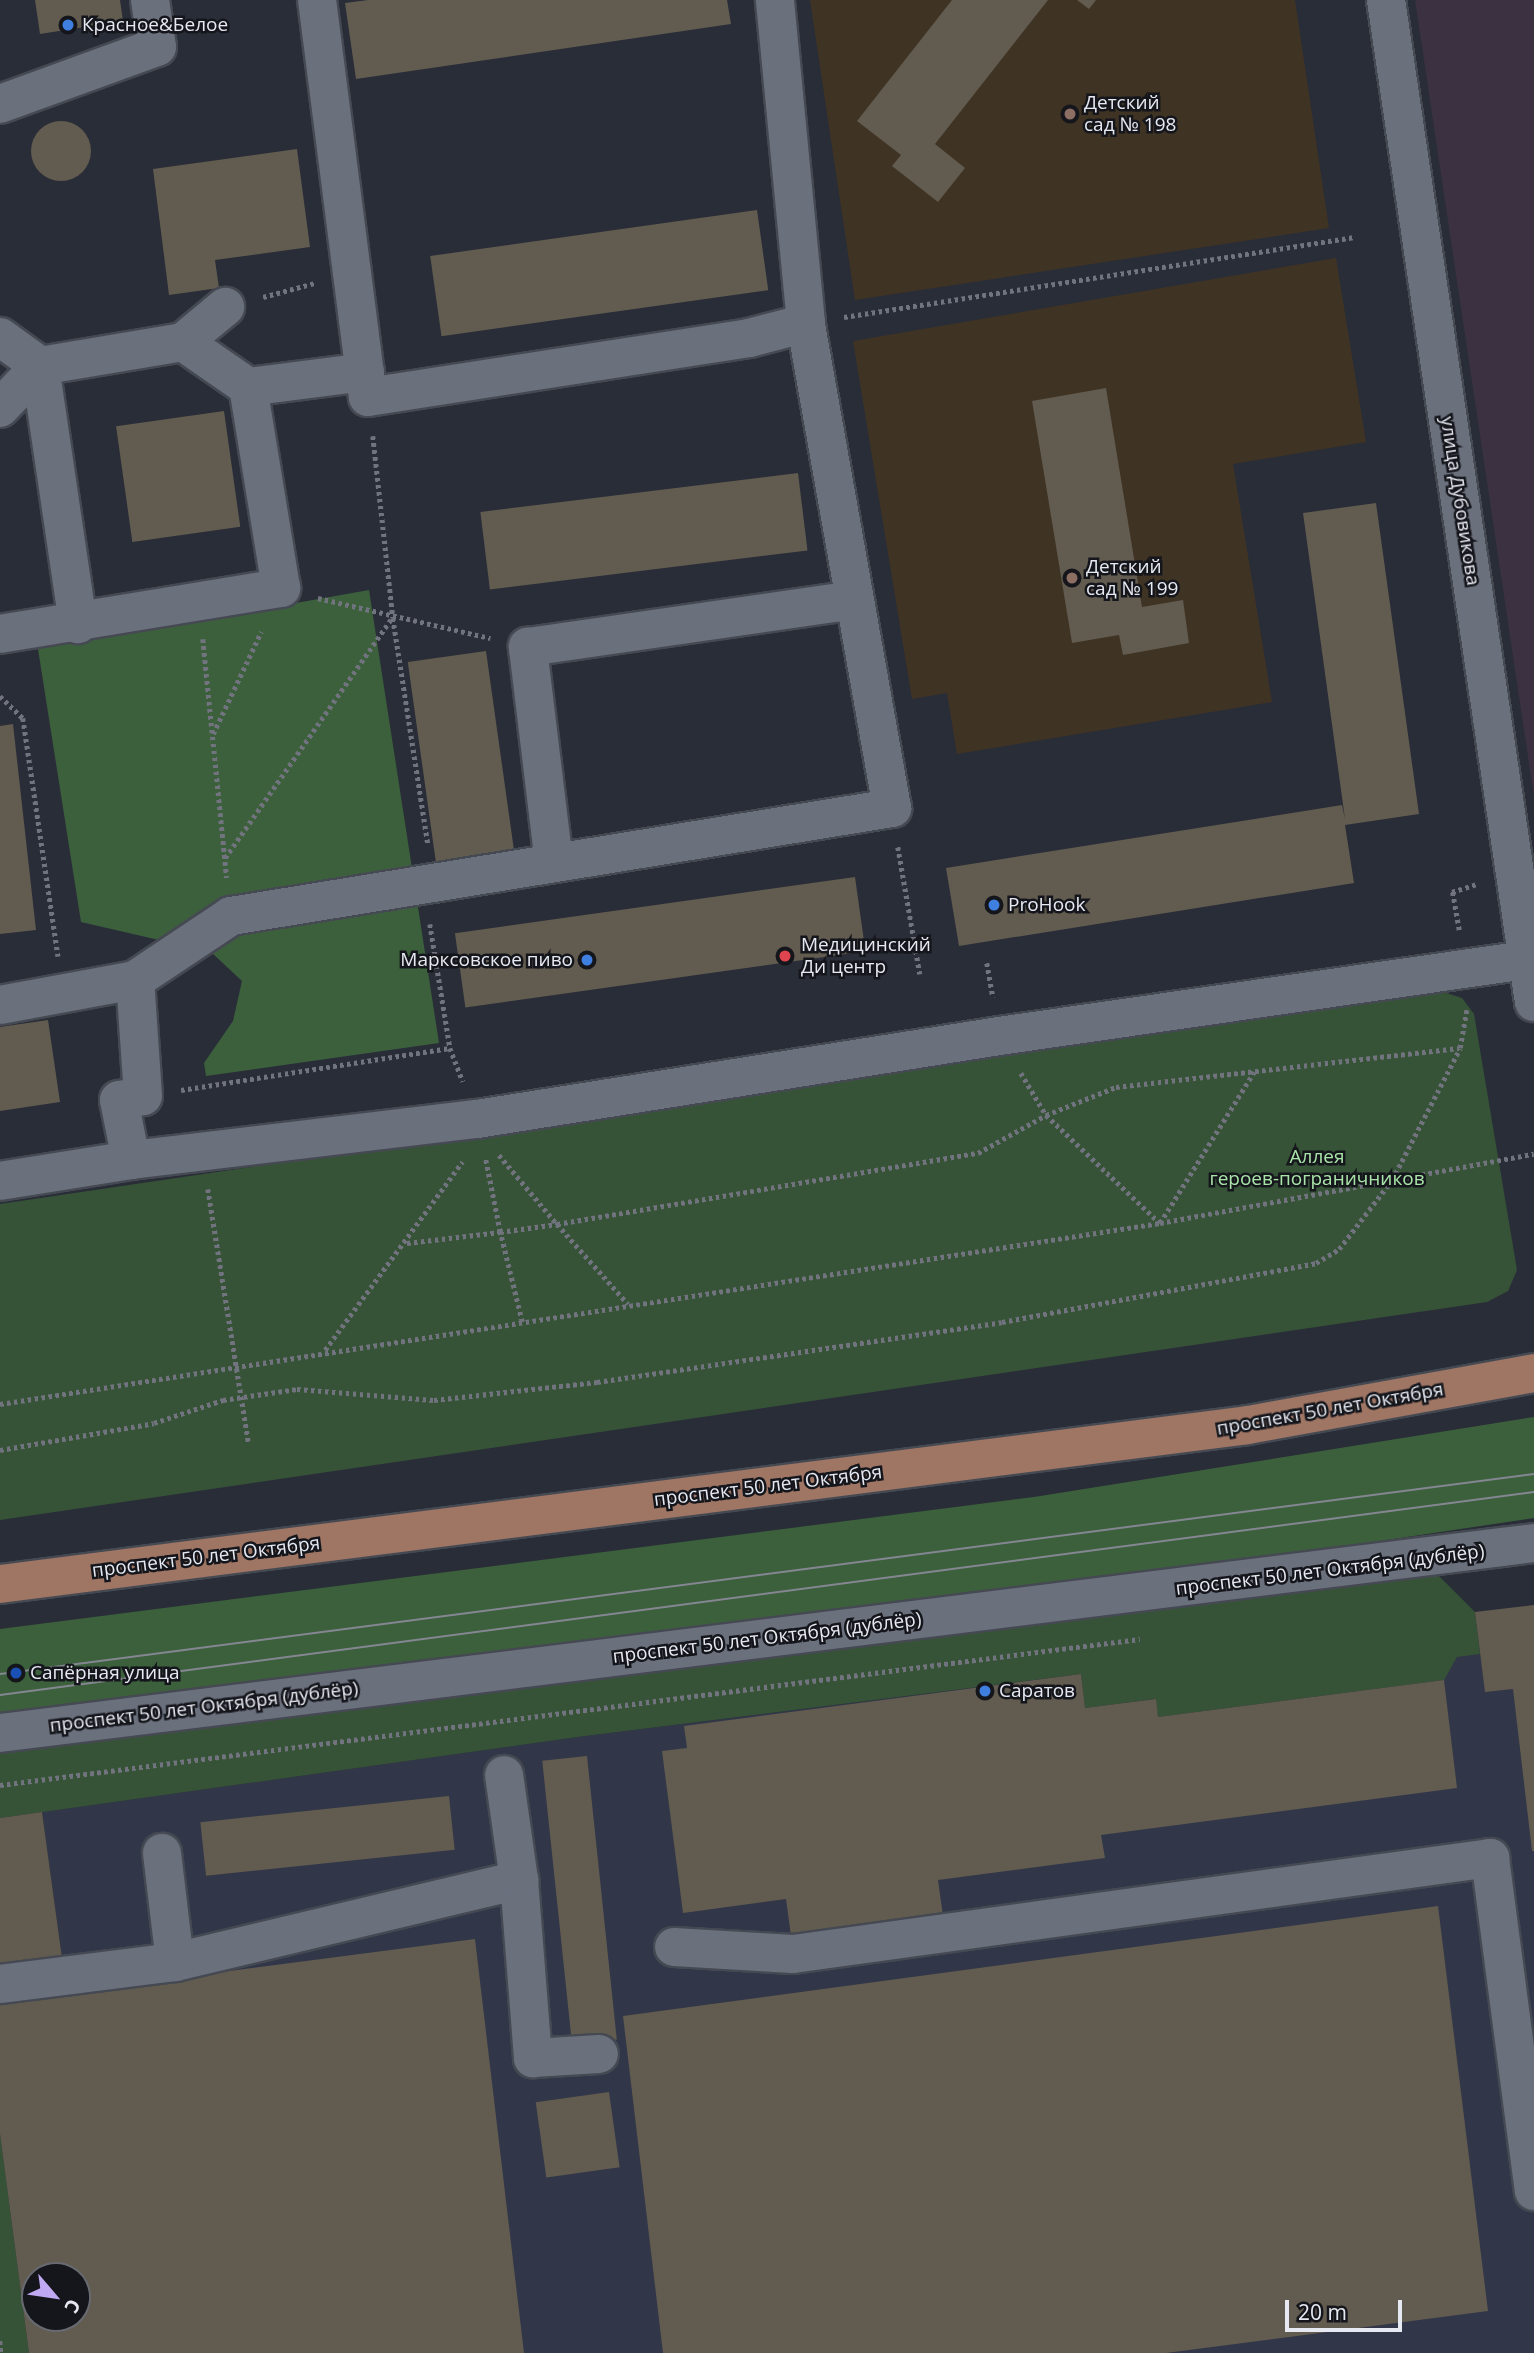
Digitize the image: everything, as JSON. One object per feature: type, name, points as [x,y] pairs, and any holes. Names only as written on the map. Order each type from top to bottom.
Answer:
[{"type":"main road","name":"проспект 50 лет Октября","points":[[0,1584],[1248,1425],[1534,1373]]},
{"type":"street","points":[[0,104],[157,47],[150,0]]},
{"type":"street","points":[[317,0],[367,385]]},
{"type":"street","points":[[0,1005],[135,980],[231,916],[892,808],[806,323],[775,0]]},
{"type":"street","name":"улица Дубовикова","points":[[1385,0],[1534,1002]]},
{"type":"street","points":[[0,408],[40,366],[183,342],[225,307]]},
{"type":"street","points":[[183,342],[248,387],[367,385],[749,338],[806,323]]},
{"type":"street","points":[[0,337],[40,366],[78,624]]},
{"type":"street","points":[[0,634],[78,624],[281,588],[248,387]]},
{"type":"street","points":[[554,863],[528,647],[854,600]]},
{"type":"street","points":[[0,1181],[131,1160],[479,1126],[999,1036],[1527,960]]},
{"type":"street","points":[[131,1160],[119,1100],[143,1096],[135,980]]},
{"type":"street","name":"проспект 50 лет Октября (дублёр)","points":[[0,1733],[1534,1543]]},
{"type":"street","points":[[504,1775],[519,1880],[533,2058],[599,2054]]},
{"type":"street","points":[[162,1853],[175,1962]]},
{"type":"street","points":[[674,1947],[793,1954],[1490,1858],[1534,2191]]},
{"type":"street","points":[[0,1984],[175,1962],[519,1880]]},
{"type":"path","points":[[806,323],[1355,237]]},
{"type":"path","points":[[225,307],[351,273]]},
{"type":"path","points":[[143,1096],[450,1048],[393,618],[367,385]]},
{"type":"path","points":[[213,734],[281,588],[393,618],[528,647]]},
{"type":"path","points":[[199,603],[231,916]]},
{"type":"path","points":[[225,858],[393,618]]},
{"type":"path","points":[[0,696],[23,718],[63,993]]},
{"type":"path","points":[[892,808],[919,974]]},
{"type":"path","points":[[0,1450],[154,1423],[244,1397],[298,1389],[434,1400],[597,1382],[1002,1322],[1316,1263],[1339,1249],[1392,1180],[1460,1048],[1467,1021],[1466,969]]},
{"type":"path","points":[[999,1036],[1046,1115],[1160,1223]]},
{"type":"path","points":[[407,1243],[557,1224],[978,1153],[1046,1115],[1116,1087],[1460,1048]]},
{"type":"path","points":[[1160,1223],[1254,1071]]},
{"type":"path","points":[[479,1126],[557,1224],[628,1305]]},
{"type":"path","points":[[479,1126],[500,1232],[522,1322]]},
{"type":"path","points":[[325,1351],[407,1243],[479,1126]]},
{"type":"path","points":[[0,1404],[237,1364],[1160,1223],[1534,1154]]},
{"type":"path","points":[[208,1187],[244,1397],[249,1444]]},
{"type":"path","points":[[0,1785],[1140,1639]]},
{"type":"path","points":[[0,2341],[1,2353]]},
{"type":"shaded area","name":"Детский сад № 198","points":[[810,0],[1295,0],[1329,228],[855,300]]},
{"type":"shaded area","points":[[1415,0],[1534,0],[1534,797]]},
{"type":"shaded area","name":"Детский сад № 199","points":[[1336,258],[1366,442],[1233,464],[1272,702],[957,754],[947,693],[912,699],[853,341]]},
{"type":"shaded area","points":[[1534,1605],[1534,2353],[29,2353],[26,2332],[91,2332],[91,2262],[21,2262],[21,2293],[0,2134],[0,1966],[62,1958],[42,1812],[585,1736],[1081,1674],[1085,1708],[1156,1699],[1158,1717],[1443,1680],[1457,1657],[1480,1653],[1475,1612]]},
{"type":"green space","points":[[369,590],[439,1043],[206,1076],[204,1063],[233,1021],[242,981],[211,952],[81,922],[38,649]]},
{"type":"green space","name":"Аллея героев-пограничников","points":[[1440,991],[1462,998],[1474,1014],[1517,1270],[1508,1291],[1487,1302],[0,1520],[0,1204]]},
{"type":"green space","points":[[1534,1417],[1534,1518],[1113,1581],[0,1721],[0,1629],[1034,1497]]},
{"type":"green space","points":[[1431,1568],[1475,1612],[1480,1654],[1457,1657],[1444,1680],[1158,1717],[1155,1699],[1085,1708],[1081,1674],[585,1736],[0,1818],[0,1753]]},
{"type":"green space","points":[[0,2134],[21,2293],[21,2332],[26,2332],[29,2353],[0,2353]]},
{"type":"building","points":[[35,0],[120,0],[123,21],[40,34]]},
{"type":"building","points":[[368,0],[727,0],[731,24],[356,79],[345,3]]},
{"type":"building","points":[[952,0],[1048,0],[935,144],[965,168],[938,202],[892,166],[901,155],[857,121]]},
{"type":"building","points":[[1077,0],[1096,0],[1089,9]]},
{"type":"building","points":[[55,121],[67,121],[86,134],[91,151],[89,163],[78,176],[67,181],[55,181],[36,168],[31,157],[31,145],[44,126]]},
{"type":"building","points":[[297,149],[310,247],[215,260],[219,288],[169,295],[153,169]]},
{"type":"building","points":[[757,210],[768,290],[441,336],[430,256]]},
{"type":"building","points":[[1106,388],[1142,607],[1183,600],[1189,643],[1123,655],[1119,635],[1072,643],[1032,401]]},
{"type":"building","points":[[224,411],[240,527],[132,542],[116,426]]},
{"type":"building","points":[[798,473],[808,550],[490,589],[480,512]]},
{"type":"building","points":[[1376,503],[1419,814],[1345,825],[1354,883],[959,946],[946,868],[1342,805],[1345,819],[1303,513]]},
{"type":"building","points":[[486,651],[515,860],[437,871],[408,662]]},
{"type":"building","points":[[13,724],[36,930],[0,934],[0,726]]},
{"type":"building","points":[[855,877],[865,951],[465,1007],[455,933]]},
{"type":"building","points":[[48,1020],[60,1102],[0,1111],[0,1027]]},
{"type":"building","points":[[1534,1605],[1532,1851],[1513,1689],[1485,1692],[1475,1612]]},
{"type":"building","points":[[1081,1674],[1085,1708],[1156,1699],[1158,1717],[1444,1680],[1457,1788],[1101,1835],[1105,1858],[938,1880],[943,1916],[791,1936],[786,1899],[683,1913],[662,1751],[687,1748],[684,1726]]},
{"type":"building","points":[[587,1756],[617,2039],[572,2044],[542,1761]]},
{"type":"building","points":[[449,1796],[455,1850],[206,1876],[200,1822]]},
{"type":"building","points":[[42,1812],[62,1958],[0,1966],[0,1818]]},
{"type":"building","points":[[1438,1906],[1488,2311],[1166,2353],[663,2353],[623,2016]]},
{"type":"building","points":[[475,1939],[524,2353],[29,2353],[26,2332],[91,2332],[91,2262],[21,2262],[21,2293],[0,2134],[0,2001]]},
{"type":"building","points":[[609,2092],[620,2167],[546,2178],[536,2102]]},
{"type":"tram line","points":[[0,1674],[1534,1474]]},
{"type":"tram line","points":[[0,1695],[1534,1492]]},
{"type":"place","name":"Красное&Белое","points":[[68,25]]},
{"type":"place","name":"Детский сад № 198","points":[[1070,114]]},
{"type":"place","name":"Детский сад № 199","points":[[1072,578]]},
{"type":"place","name":"ProHook","points":[[994,905]]},
{"type":"place","name":"Медицинский Ди центр","points":[[785,956]]},
{"type":"place","name":"Марксовское пиво","points":[[587,960]]},
{"type":"place","name":"Сапёрная улица","points":[[16,1673]]},
{"type":"place","name":"Саратов","points":[[985,1691]]}]
